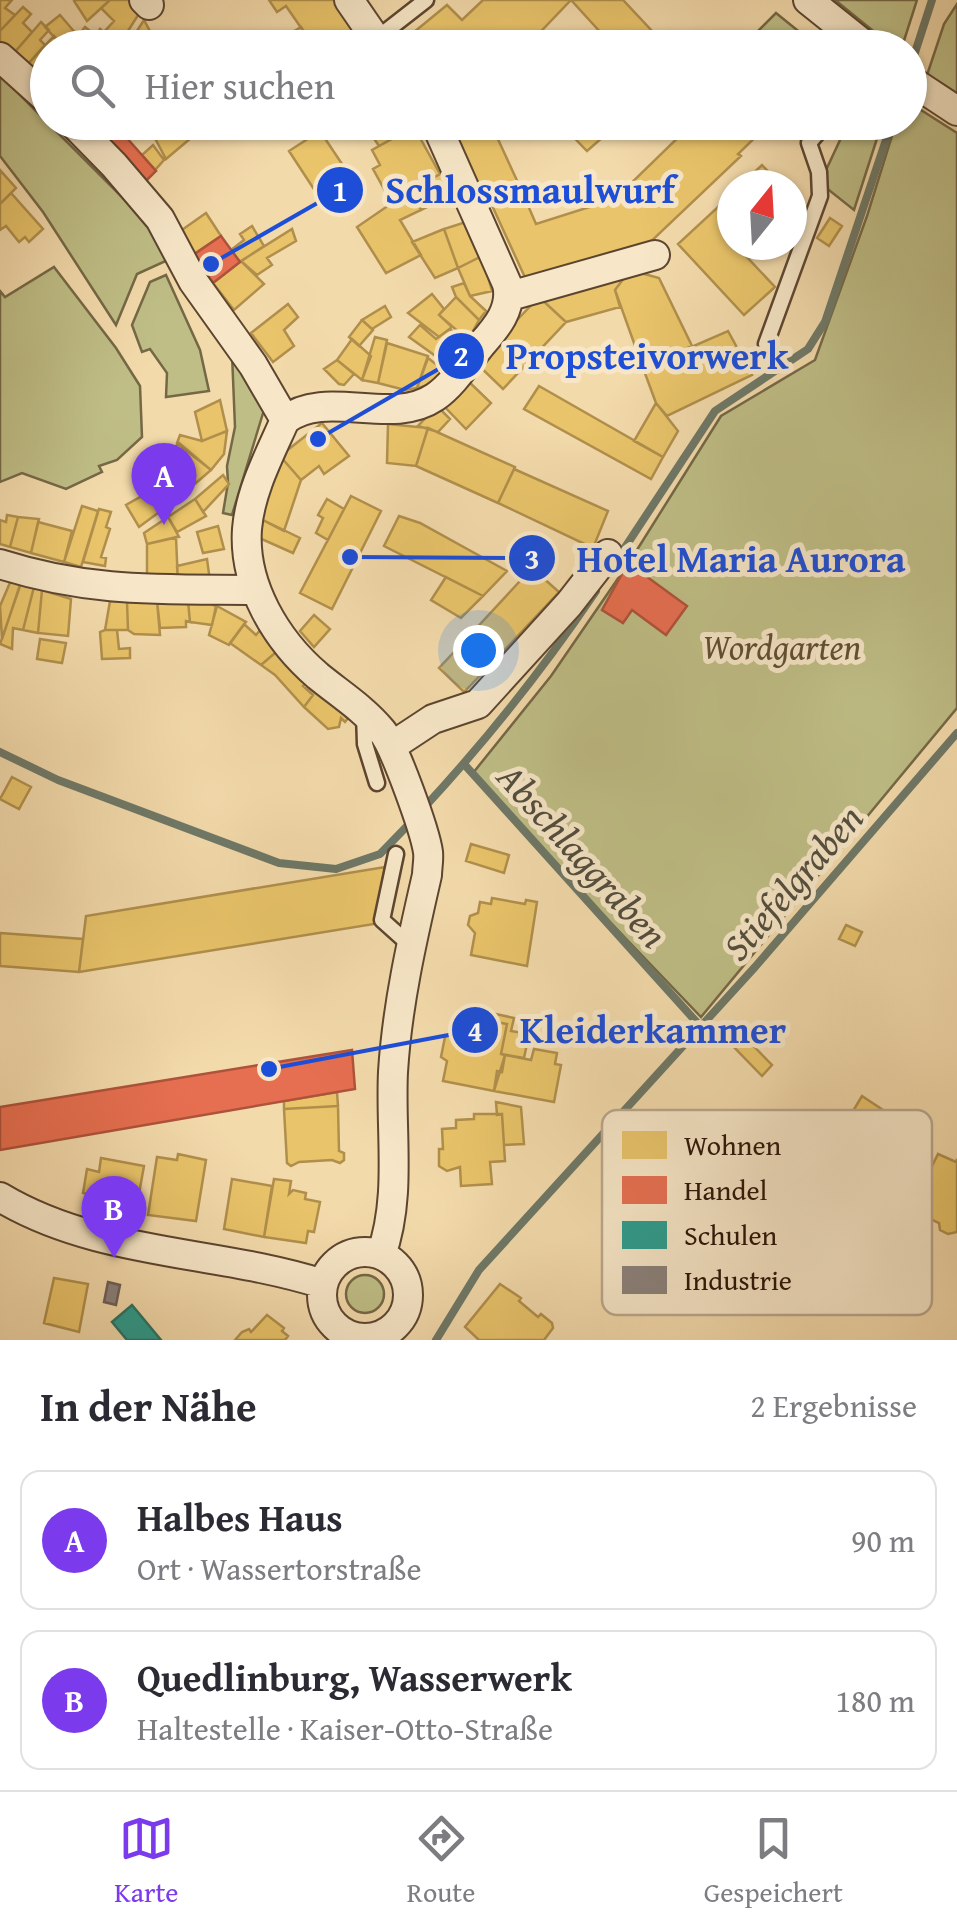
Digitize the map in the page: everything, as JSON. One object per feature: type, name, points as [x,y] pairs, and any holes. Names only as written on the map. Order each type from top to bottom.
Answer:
[{"type":"street","points":[[349,0],[370,30]]},
{"type":"street","points":[[808,0],[846,30]]},
{"type":"street","points":[[0,57],[30,84]]},
{"type":"street","points":[[927,91],[957,111]]},
{"type":"street","points":[[89,140],[160,220],[193,281],[253,365],[285,420]]},
{"type":"street","points":[[382,1255],[394,1203],[394,1067],[427,876],[425,842],[392,746],[364,712],[314,672],[274,624],[256,590],[248,557],[248,522],[262,472],[285,420],[307,409],[390,408],[428,401],[440,394],[506,310],[510,296],[443,140]]},
{"type":"street","points":[[510,296],[655,255]]},
{"type":"street","points":[[392,746],[434,719],[478,704],[569,604],[608,554]]},
{"type":"street","points":[[0,564],[102,588],[160,592],[256,590]]},
{"type":"street","points":[[0,1196],[37,1217],[83,1234],[267,1269],[323,1284]]},
{"type":"street","points":[[360,1252],[382,1255],[399,1268],[408,1288],[409,1333],[346,1337],[332,1323],[322,1302],[329,1270],[345,1256],[360,1252]]},
{"type":"lane","points":[[393,30],[426,0]]},
{"type":"lane","points":[[766,344],[820,196],[811,140]]},
{"type":"lane","points":[[364,712],[365,744],[378,783]]},
{"type":"lane","points":[[396,854],[382,920],[412,947]]},
{"type":"green space","points":[[835,0],[917,0],[907,30],[872,30]]},
{"type":"green space","points":[[957,4],[957,97],[927,75],[944,24]]},
{"type":"green space","points":[[776,13],[797,30],[759,30]]},
{"type":"green space","points":[[0,75],[30,105],[30,140],[65,140],[147,222],[168,260],[137,274],[116,325],[43,212],[0,156]]},
{"type":"green space","name":"Wordgarten","points":[[927,114],[957,133],[957,708],[701,1017],[518,826],[473,773],[551,676],[630,561],[721,416],[815,360],[891,140],[927,140]]},
{"type":"green space","points":[[840,140],[877,140],[854,210],[820,183]]},
{"type":"green space","points":[[54,267],[140,386],[142,437],[117,460],[99,466],[102,472],[66,489],[22,473],[0,482],[0,291],[5,297]]},
{"type":"green space","points":[[166,275],[200,350],[209,391],[166,397],[167,373],[150,349],[142,352],[132,325],[150,282]]},
{"type":"green space","points":[[232,354],[264,410],[232,515],[223,513],[235,427]]},
{"type":"green space","points":[[365,1275],[378,1281],[384,1294],[378,1307],[365,1313],[352,1307],[346,1294],[352,1281]]},
{"type":"building: Wohnen","points":[[0,0],[12,0],[5,8],[15,15],[0,31]]},
{"type":"building: Wohnen","points":[[74,0],[110,0],[87,21],[74,1]]},
{"type":"building: Wohnen","points":[[110,0],[132,0],[142,9],[129,30],[106,30],[114,21],[101,8]]},
{"type":"building: Wohnen","points":[[269,0],[335,0],[356,29],[303,30],[286,6],[277,12]]},
{"type":"building: Wohnen","points":[[483,0],[571,0],[542,30],[417,30],[447,5],[462,20]]},
{"type":"building: Wohnen","points":[[571,0],[623,0],[651,30],[598,30]]},
{"type":"building: Wohnen","points":[[23,7],[31,14],[23,23],[30,34],[14,53],[0,41],[0,31]]},
{"type":"building: Wohnen","points":[[60,15],[73,30],[48,30],[45,27]]},
{"type":"building: Wohnen","points":[[30,35],[30,62],[27,65],[14,53]]},
{"type":"building: Wohnen","points":[[156,140],[189,140],[166,159]]},
{"type":"building: Wohnen","points":[[306,140],[326,140],[352,179],[321,200],[289,151]]},
{"type":"building: Wohnen","points":[[390,140],[421,140],[440,174],[404,194],[397,181],[384,189],[373,169],[380,165],[372,150]]},
{"type":"building: Wohnen","points":[[458,140],[498,140],[520,187],[485,202]]},
{"type":"building: Wohnen","points":[[576,140],[600,140],[587,151]]},
{"type":"building: Wohnen","points":[[676,140],[752,140],[726,170],[717,170],[717,179],[642,250],[528,284],[490,201],[520,187],[536,224],[615,199]]},
{"type":"building: Wohnen","points":[[153,145],[164,160],[155,170],[142,155]]},
{"type":"building: Wohnen","points":[[0,170],[16,188],[0,204]]},
{"type":"building: Wohnen","points":[[444,172],[455,193],[421,210],[411,190]]},
{"type":"building: Wohnen","points":[[411,190],[421,210],[400,220],[421,255],[386,273],[357,227]]},
{"type":"building: Wohnen","points":[[11,193],[43,229],[29,242],[25,237],[19,242],[6,226],[0,230],[0,204]]},
{"type":"building: Wohnen","points":[[717,208],[717,260],[750,260],[775,287],[744,315],[678,244]]},
{"type":"building: Wohnen","points":[[206,213],[221,236],[194,254],[179,232]]},
{"type":"building: Wohnen","points":[[830,218],[842,226],[829,246],[817,238]]},
{"type":"building: Wohnen","points":[[469,221],[482,256],[458,268],[444,229]]},
{"type":"building: Wohnen","points":[[252,226],[264,246],[240,262],[231,250],[244,240],[240,234]]},
{"type":"building: Wohnen","points":[[292,229],[296,241],[267,258],[272,265],[257,275],[241,261]]},
{"type":"building: Wohnen","points":[[444,229],[458,268],[435,278],[412,242]]},
{"type":"building: Wohnen","points":[[482,256],[492,291],[470,296],[458,268]]},
{"type":"building: Wohnen","points":[[241,261],[264,284],[234,310],[213,283]]},
{"type":"building: Wohnen","points":[[630,270],[615,290],[620,307],[566,322],[539,297]]},
{"type":"building: Wohnen","points":[[630,270],[659,278],[692,346],[643,368],[615,290]]},
{"type":"building: Wohnen","points":[[464,283],[470,296],[486,311],[479,320],[456,297],[452,287]]},
{"type":"building: Wohnen","points":[[432,294],[444,309],[439,315],[452,327],[439,337],[408,313]]},
{"type":"building: Wohnen","points":[[456,297],[479,320],[468,340],[439,315]]},
{"type":"building: Wohnen","points":[[539,297],[566,322],[503,389],[476,363]]},
{"type":"building: Wohnen","points":[[288,304],[298,317],[284,330],[294,346],[273,362],[251,333]]},
{"type":"building: Wohnen","points":[[385,306],[391,317],[372,329],[362,320]]},
{"type":"building: Wohnen","points":[[362,320],[373,330],[359,346],[349,337]]},
{"type":"building: Wohnen","points":[[420,325],[436,339],[450,329],[457,336],[437,357],[409,337]]},
{"type":"building: Wohnen","points":[[728,331],[752,375],[667,416],[656,403],[643,368]]},
{"type":"building: Wohnen","points":[[375,337],[387,340],[378,383],[362,380]]},
{"type":"building: Wohnen","points":[[352,339],[371,356],[362,380],[337,360]]},
{"type":"building: Wohnen","points":[[387,343],[428,356],[417,388],[405,390],[378,383]]},
{"type":"building: Wohnen","points":[[428,358],[437,365],[442,358],[450,364],[431,385],[417,388]]},
{"type":"building: Wohnen","points":[[337,360],[354,374],[344,385],[324,369]]},
{"type":"building: Wohnen","points":[[465,378],[491,403],[466,429],[441,403]]},
{"type":"building: Wohnen","points":[[539,386],[663,457],[651,479],[524,409]]},
{"type":"building: Wohnen","points":[[220,400],[227,431],[202,441],[195,412]]},
{"type":"building: Wohnen","points":[[656,403],[678,431],[663,457],[634,441]]},
{"type":"building: Wohnen","points":[[437,406],[450,419],[438,432],[418,426]]},
{"type":"building: Wohnen","points":[[322,423],[349,456],[324,474],[319,466],[301,480],[280,456]]},
{"type":"building: Wohnen","points":[[388,424],[428,428],[416,466],[387,463]]},
{"type":"building: Wohnen","points":[[428,428],[515,467],[498,503],[416,466]]},
{"type":"building: Wohnen","points":[[227,431],[224,454],[211,470],[177,443],[180,435],[202,441]]},
{"type":"building: Wohnen","points":[[179,443],[211,470],[196,483],[169,453]]},
{"type":"building: Wohnen","points":[[169,453],[196,483],[181,496],[154,467]]},
{"type":"building: Wohnen","points":[[280,456],[301,480],[284,531],[261,519]]},
{"type":"building: Wohnen","points":[[514,469],[608,511],[593,548],[498,503]]},
{"type":"building: Wohnen","points":[[158,471],[181,496],[139,527],[126,505],[154,489],[149,480]]},
{"type":"building: Wohnen","points":[[223,475],[229,484],[203,512],[195,499]]},
{"type":"building: Wohnen","points":[[351,496],[381,511],[332,609],[300,593]]},
{"type":"building: Wohnen","points":[[195,499],[206,516],[177,532],[168,517]]},
{"type":"building: Wohnen","points":[[327,499],[344,509],[328,540],[316,533],[323,518],[318,515]]},
{"type":"building: Wohnen","points":[[82,506],[98,511],[81,567],[64,562]]},
{"type":"building: Wohnen","points":[[99,509],[111,512],[101,557],[106,558],[105,566],[83,562]]},
{"type":"building: Wohnen","points":[[7,515],[18,517],[10,547],[0,544],[0,520],[6,522]]},
{"type":"building: Wohnen","points":[[399,516],[420,523],[507,571],[483,596],[384,546]]},
{"type":"building: Wohnen","points":[[18,517],[39,519],[31,553],[10,547]]},
{"type":"building: Wohnen","points":[[168,517],[179,537],[147,544],[144,533]]},
{"type":"building: Wohnen","points":[[261,519],[300,538],[293,553],[257,537]]},
{"type":"building: Wohnen","points":[[38,522],[72,531],[64,562],[31,553]]},
{"type":"building: Wohnen","points":[[218,526],[224,549],[203,553],[197,532]]},
{"type":"building: Wohnen","points":[[176,537],[178,583],[147,578],[147,544]]},
{"type":"building: Wohnen","points":[[207,559],[210,581],[178,583],[177,566]]},
{"type":"building: Wohnen","points":[[532,568],[559,592],[497,658],[471,634]]},
{"type":"building: Wohnen","points":[[446,577],[483,596],[461,618],[431,600]]},
{"type":"building: Wohnen","points":[[12,578],[21,582],[2,639],[0,606]]},
{"type":"building: Wohnen","points":[[21,583],[34,587],[23,630],[13,628],[12,649],[0,644]]},
{"type":"building: Wohnen","points":[[34,587],[42,590],[38,633],[23,630]]},
{"type":"building: Wohnen","points":[[42,590],[71,599],[68,636],[38,633]]},
{"type":"building: Wohnen","points":[[201,600],[216,606],[212,625],[190,622],[188,601]]},
{"type":"building: Wohnen","points":[[110,601],[127,602],[128,630],[105,630]]},
{"type":"building: Wohnen","points":[[157,601],[160,635],[134,634],[128,630],[127,602]]},
{"type":"building: Wohnen","points":[[157,601],[188,601],[190,622],[186,621],[186,627],[160,628]]},
{"type":"building: Wohnen","points":[[217,606],[246,622],[229,645],[209,635]]},
{"type":"building: Wohnen","points":[[314,615],[330,629],[314,647],[300,631]]},
{"type":"building: Wohnen","points":[[244,624],[256,635],[261,629],[280,649],[261,665],[230,643]]},
{"type":"building: Wohnen","points":[[117,630],[119,649],[130,648],[130,658],[102,659],[100,632]]},
{"type":"building: Wohnen","points":[[471,634],[497,658],[464,692],[439,668]]},
{"type":"building: Wohnen","points":[[40,639],[66,643],[62,663],[37,659]]},
{"type":"building: Wohnen","points":[[282,647],[310,680],[303,686],[313,695],[304,707],[261,665]]},
{"type":"building: Wohnen","points":[[313,677],[353,712],[345,722],[341,718],[339,727],[328,729],[304,707],[313,695],[303,686]]},
{"type":"building: Wohnen","points":[[12,777],[31,787],[19,809],[0,799]]},
{"type":"building: Wohnen","points":[[471,844],[509,855],[504,873],[466,861]]},
{"type":"building: Wohnen","points":[[385,867],[374,924],[79,972],[86,916]]},
{"type":"building: Wohnen","points":[[492,898],[525,904],[526,900],[537,902],[527,966],[471,955],[475,933],[468,925],[470,916],[478,913],[480,902],[491,904]]},
{"type":"building: Wohnen","points":[[846,925],[862,932],[855,946],[839,939]]},
{"type":"building: Wohnen","points":[[0,933],[83,939],[79,972],[0,966]]},
{"type":"building: Wohnen","points":[[475,1011],[491,1013],[490,1021],[507,1024],[502,1072],[497,1071],[494,1091],[443,1081],[447,1061],[441,1057],[445,1037],[452,1033],[455,1018],[473,1022]]},
{"type":"building: Wohnen","points":[[491,1013],[514,1018],[511,1031],[529,1034],[524,1058],[501,1054],[507,1024],[490,1021]]},
{"type":"building: Wohnen","points":[[740,1032],[772,1065],[762,1076],[729,1042]]},
{"type":"building: Wohnen","points":[[534,1049],[557,1053],[555,1064],[561,1065],[554,1102],[494,1091],[505,1055],[531,1060]]},
{"type":"building: Wohnen","points":[[337,1092],[338,1106],[284,1109],[284,1101]]},
{"type":"building: Wohnen","points":[[862,1096],[883,1110],[854,1110]]},
{"type":"building: Wohnen","points":[[496,1102],[521,1107],[524,1144],[504,1145],[502,1114],[497,1115]]},
{"type":"building: Wohnen","points":[[338,1106],[339,1151],[344,1153],[344,1160],[299,1162],[291,1166],[287,1163],[284,1109]]},
{"type":"building: Wohnen","points":[[474,1114],[502,1114],[505,1161],[490,1162],[492,1184],[461,1186],[460,1167],[447,1171],[439,1166],[442,1129],[456,1128],[456,1120],[474,1119]]},
{"type":"building: Wohnen","points":[[178,1154],[206,1160],[196,1221],[148,1215],[157,1157],[177,1160]]},
{"type":"building: Wohnen","points":[[938,1154],[956,1162],[957,1159],[957,1232],[948,1234],[932,1220],[932,1166]]},
{"type":"building: Wohnen","points":[[101,1158],[144,1166],[136,1210],[93,1205],[94,1195],[83,1193],[87,1169],[99,1172]]},
{"type":"building: Wohnen","points":[[232,1179],[272,1186],[264,1237],[224,1229]]},
{"type":"building: Wohnen","points":[[274,1179],[291,1181],[289,1194],[293,1190],[306,1193],[305,1199],[320,1202],[314,1232],[308,1231],[306,1243],[264,1237]]},
{"type":"building: Wohnen","points":[[54,1278],[88,1284],[79,1332],[44,1323]]},
{"type":"building: Wohnen","points":[[500,1284],[521,1298],[519,1301],[538,1317],[541,1314],[552,1323],[553,1328],[544,1340],[479,1340],[465,1327]]},
{"type":"building: Wohnen","points":[[267,1315],[284,1328],[282,1331],[288,1336],[285,1340],[235,1340],[242,1332],[251,1332]]},
{"type":"building: Handel","points":[[129,140],[156,171],[141,186],[103,142]]},
{"type":"building: Handel","points":[[221,236],[240,262],[213,283],[193,255]]},
{"type":"building: Handel","points":[[628,563],[687,606],[666,635],[632,610],[623,623],[602,610]]},
{"type":"building: Handel","points":[[352,1050],[355,1089],[0,1150],[0,1107]]},
{"type":"building: Schulen","points":[[132,1305],[161,1340],[127,1340],[112,1322]]},
{"type":"building: Industrie","points":[[108,1282],[120,1285],[116,1305],[104,1302]]},
{"type":"waterway","points":[[922,30],[932,0]]},
{"type":"waterway","points":[[618,558],[715,411],[808,349],[825,322],[886,140]]},
{"type":"waterway","points":[[421,811],[513,704],[596,591]]},
{"type":"waterway","name":"Stiefelgraben","points":[[625,1110],[755,967],[957,733]]},
{"type":"waterway","points":[[0,752],[58,780],[279,863],[336,869],[380,854],[412,821]]},
{"type":"waterway","name":"Abschlaggraben","points":[[464,764],[701,1027]]},
{"type":"waterway","name":"Stiefelgraben","points":[[436,1340],[479,1270],[602,1135]]},
{"type":"place","name":"Schlossmaulwurf","points":[[211,264]]},
{"type":"place","name":"Propsteivorwerk","points":[[318,439]]},
{"type":"place","name":"Halbes Haus","points":[[164,525]]},
{"type":"place","name":"Hotel Maria Aurora","points":[[350,557]]},
{"type":"place","name":"Kleiderkammer","points":[[269,1069]]},
{"type":"place","name":"Quedlinburg, Wasserwerk","points":[[114,1258]]}]
